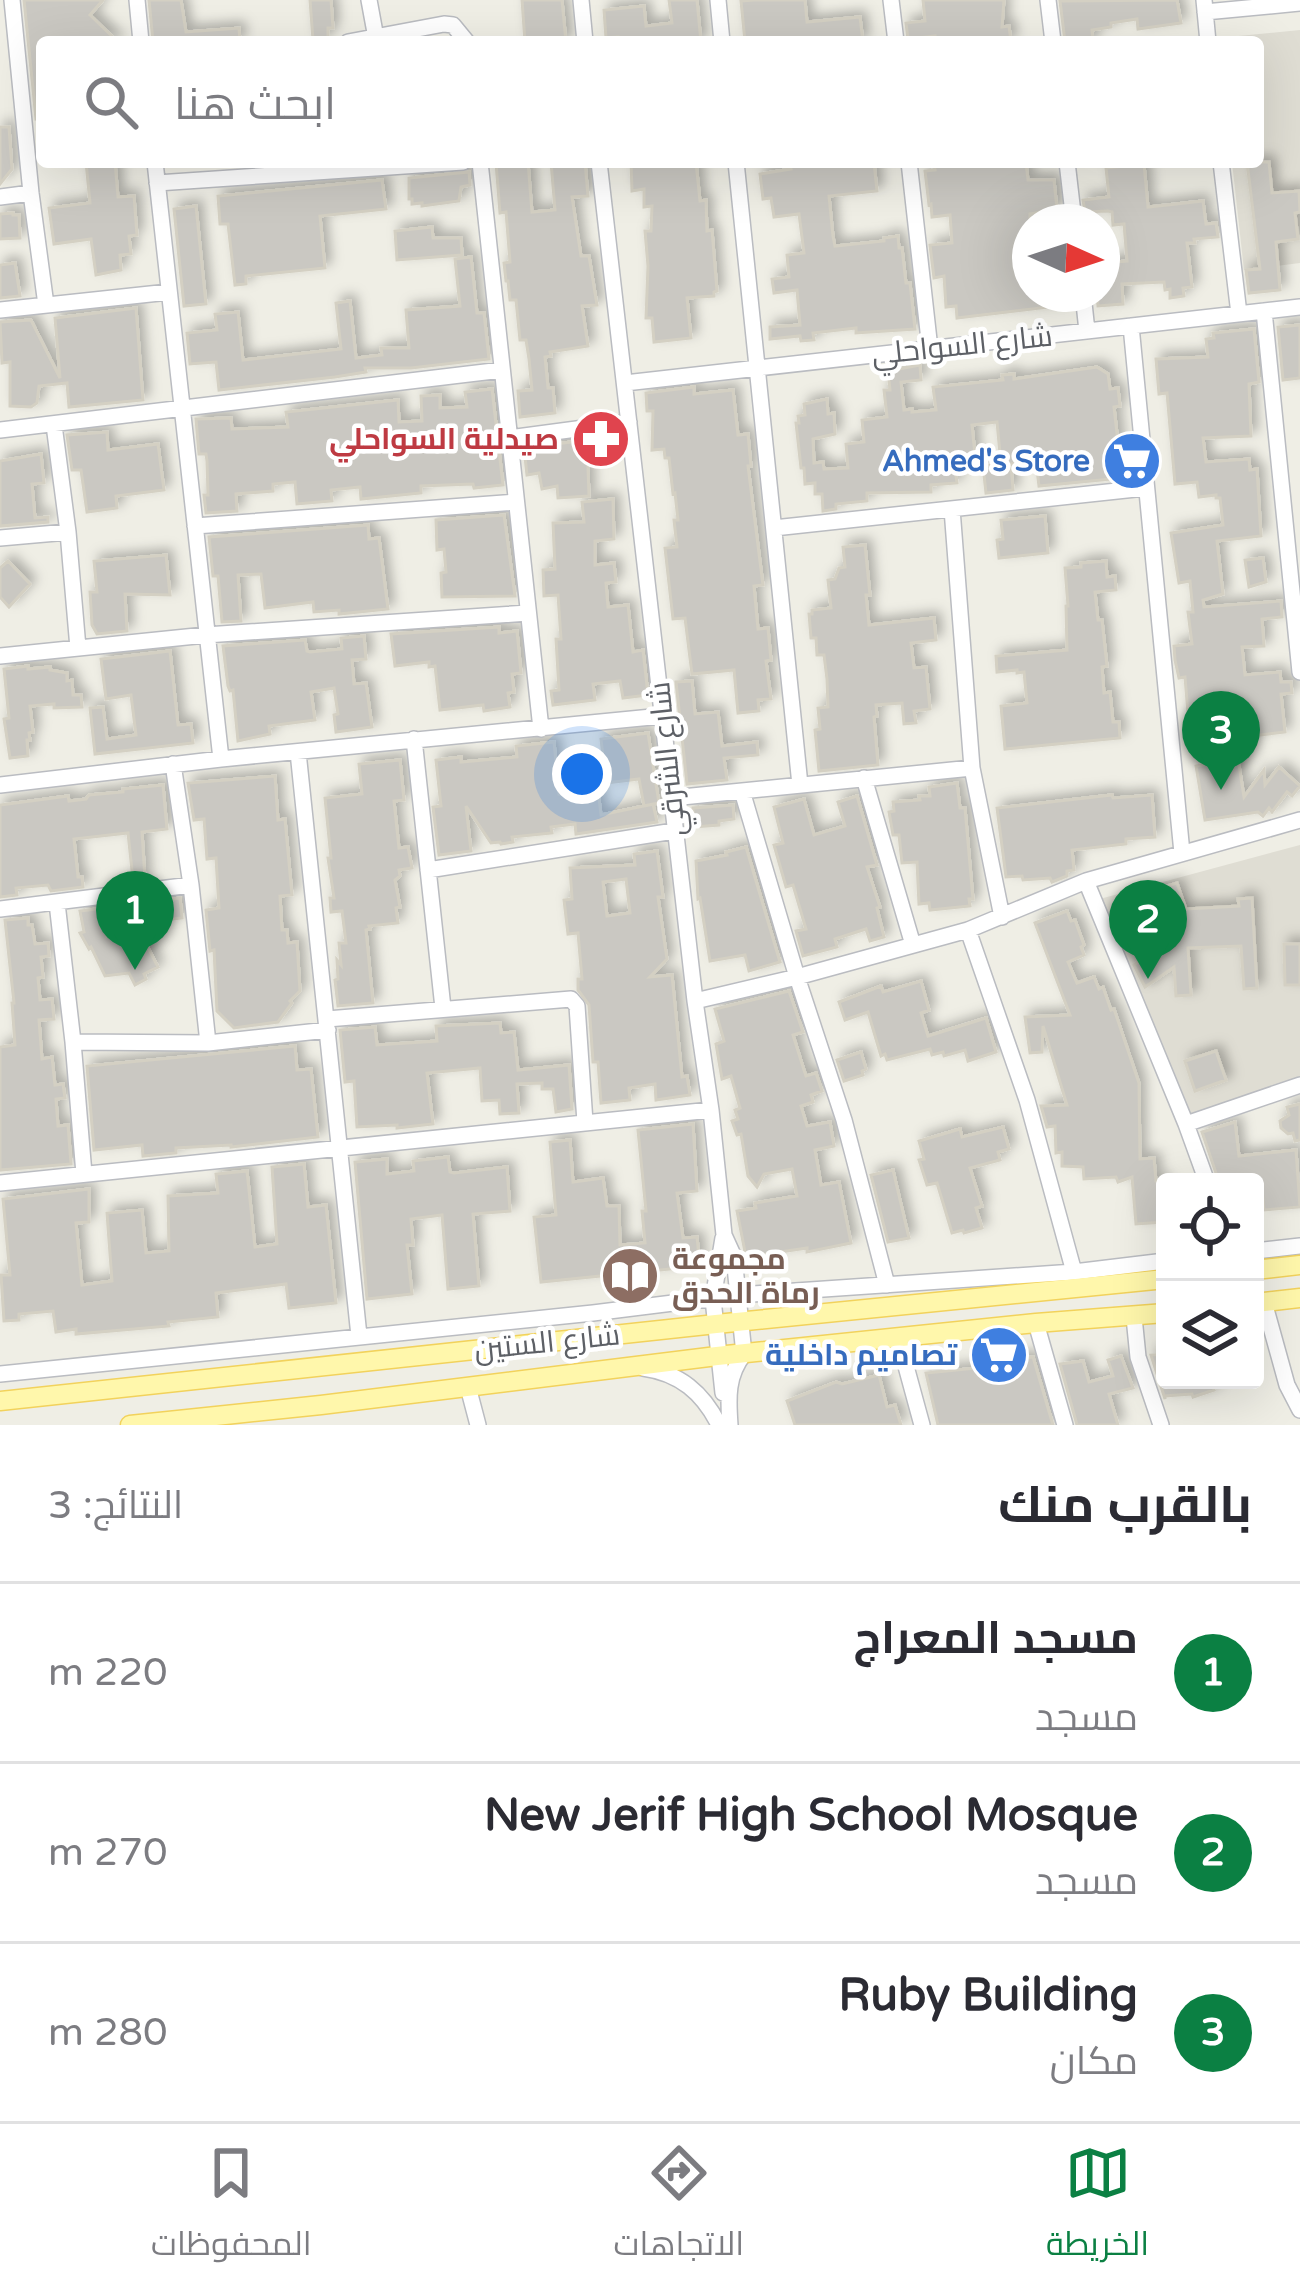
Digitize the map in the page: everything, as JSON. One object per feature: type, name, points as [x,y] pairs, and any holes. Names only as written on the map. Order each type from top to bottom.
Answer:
[{"type":"main road","points":[[1264,1269],[1300,1265]]},
{"type":"main road","name":"شارع الستين","points":[[0,1401],[1156,1280]]},
{"type":"main road","points":[[1264,1302],[1300,1298]]},
{"type":"main road","name":"شارع الستين","points":[[130,1425],[324,1415],[468,1387],[634,1366],[1156,1314]]},
{"type":"street","points":[[12,0],[46,305]]},
{"type":"street","points":[[136,0],[140,36]]},
{"type":"street","points":[[369,0],[376,36]]},
{"type":"street","points":[[581,0],[584,36]]},
{"type":"street","points":[[718,0],[721,36]]},
{"type":"street","points":[[892,0],[895,36]]},
{"type":"street","points":[[1048,0],[1052,36]]},
{"type":"street","points":[[1208,36],[1205,6],[1300,3]]},
{"type":"street","points":[[385,36],[444,23],[453,25],[462,36]]},
{"type":"street","points":[[155,168],[221,759]]},
{"type":"street","points":[[157,183],[376,168]]},
{"type":"street","points":[[481,168],[541,729]]},
{"type":"street","name":"شارع الشرقي","points":[[600,168],[727,1260]]},
{"type":"street","points":[[737,168],[800,785]]},
{"type":"street","points":[[910,168],[930,349]]},
{"type":"street","points":[[1068,168],[1072,204]]},
{"type":"street","points":[[1222,168],[1239,314]]},
{"type":"street","points":[[0,197],[31,193]]},
{"type":"street","points":[[0,310],[169,292]]},
{"type":"street","name":"شارع السواحلي","points":[[625,383],[1300,307]]},
{"type":"street","points":[[1264,311],[1300,672]]},
{"type":"street","points":[[1085,312],[1087,331]]},
{"type":"street","points":[[1131,326],[1182,853]]},
{"type":"street","points":[[0,430],[502,370]]},
{"type":"street","points":[[509,437],[629,422]]},
{"type":"street","points":[[55,424],[78,648]]},
{"type":"street","points":[[774,528],[1145,488]]},
{"type":"street","points":[[194,526],[516,502]]},
{"type":"street","points":[[952,509],[972,768],[1002,916]]},
{"type":"street","points":[[0,538],[68,532]]},
{"type":"street","points":[[0,656],[206,635],[528,613]]},
{"type":"street","points":[[0,785],[662,716]]},
{"type":"street","points":[[414,739],[443,1008]]},
{"type":"street","points":[[298,752],[359,1336]]},
{"type":"street","points":[[173,764],[208,1043]]},
{"type":"street","points":[[672,798],[972,768]]},
{"type":"street","points":[[865,778],[913,946]]},
{"type":"street","points":[[742,791],[844,1120],[887,1285]]},
{"type":"street","points":[[695,1001],[968,930],[1086,881],[1300,820]]},
{"type":"street","points":[[428,870],[674,831]]},
{"type":"street","points":[[1086,881],[1204,1173]]},
{"type":"street","points":[[0,909],[191,885]]},
{"type":"street","points":[[57,903],[84,1174]]},
{"type":"street","points":[[968,930],[1027,1100],[1074,1272]]},
{"type":"street","points":[[73,1042],[208,1043],[443,1008],[571,999],[575,1002],[585,1122]]},
{"type":"street","points":[[1186,1124],[1300,1085]]},
{"type":"street","points":[[0,1183],[711,1110]]},
{"type":"street","points":[[1264,1250],[1300,1246]]},
{"type":"street","points":[[727,1260],[752,1281],[782,1292]]},
{"type":"street","points":[[681,1303],[706,1285],[727,1260]]},
{"type":"street","points":[[726,1425],[729,1385],[744,1354],[742,1321],[727,1260]]},
{"type":"street","points":[[726,1425],[713,1299],[727,1260]]},
{"type":"street","points":[[0,1374],[737,1295],[1156,1262]]},
{"type":"street","points":[[1134,1317],[1138,1357],[1161,1425]]},
{"type":"street","points":[[1264,1318],[1300,1411]]},
{"type":"street","points":[[1036,1323],[1065,1425]]},
{"type":"street","points":[[898,1337],[922,1425]]},
{"type":"street","points":[[634,1366],[667,1373],[690,1386],[726,1425]]},
{"type":"street","points":[[468,1387],[478,1425]]},
{"type":"shaded area","points":[[1300,30],[1300,263],[1244,270],[1233,168],[1264,168],[1264,36],[1238,36]]},
{"type":"shaded area","points":[[1300,845],[1300,1079],[1187,1120],[1096,900]]},
{"type":"building","points":[[24,0],[103,0],[90,15],[112,36],[36,36],[36,119]]},
{"type":"building","points":[[149,0],[181,0],[186,32],[239,28],[240,36],[152,36]]},
{"type":"building","points":[[310,0],[331,0],[333,28],[328,28],[328,36],[313,36]]},
{"type":"building","points":[[522,0],[562,0],[565,36],[525,36]]},
{"type":"building","points":[[669,0],[697,0],[700,36],[606,36],[604,10],[644,6],[646,26],[672,23]]},
{"type":"building","points":[[805,0],[807,22],[860,17],[862,36],[744,36],[741,1]]},
{"type":"building","points":[[923,0],[1004,0],[1002,27],[1009,26],[1010,36],[908,36],[906,23],[925,21]]},
{"type":"building","points":[[1177,0],[1181,23],[1138,29],[1137,19],[1092,30],[1092,36],[1064,36],[1060,1]]},
{"type":"building","points":[[0,127],[9,127],[12,169],[0,184]]},
{"type":"building","points":[[1264,162],[1269,162],[1272,193],[1299,191],[1298,239],[1276,242],[1280,290],[1249,293],[1246,270],[1260,269],[1248,168],[1264,168]]},
{"type":"building","points":[[87,168],[116,168],[118,197],[134,196],[137,235],[129,236],[131,254],[120,255],[121,270],[96,275],[91,239],[54,244],[49,208],[90,203]]},
{"type":"building","points":[[496,168],[528,168],[532,212],[555,210],[552,168],[586,168],[588,196],[572,197],[581,256],[589,256],[597,305],[582,306],[588,346],[550,352],[545,357],[555,413],[520,417],[518,391],[532,390],[526,340],[520,340],[516,300],[510,300],[506,281],[504,263],[510,262],[506,212],[500,213]]},
{"type":"building","points":[[631,168],[697,168],[700,201],[706,200],[707,231],[712,230],[717,291],[714,296],[687,298],[691,338],[654,342],[652,318],[646,318],[645,231],[651,231],[652,206],[644,207],[644,189],[632,191]]},
{"type":"building","points":[[875,168],[877,191],[829,196],[835,246],[898,236],[915,329],[856,333],[856,328],[813,333],[814,340],[801,341],[800,336],[770,339],[770,327],[800,325],[797,290],[774,293],[772,279],[789,277],[787,255],[804,253],[799,214],[774,217],[771,198],[763,199],[760,174]]},
{"type":"building","points":[[1027,168],[1028,180],[1054,180],[1056,204],[1012,204],[1012,311],[957,318],[956,306],[946,307],[944,276],[934,278],[930,245],[952,243],[950,215],[932,217],[925,171]]},
{"type":"building","points":[[1106,168],[1144,168],[1148,207],[1203,201],[1206,224],[1216,223],[1218,237],[1187,243],[1192,287],[1183,288],[1184,296],[1170,298],[1164,282],[1122,284],[1120,304],[1120,262],[1127,261],[1120,204],[1084,204],[1083,200],[1109,197]]},
{"type":"building","points":[[469,172],[470,185],[461,187],[459,201],[422,206],[409,199],[409,178]]},
{"type":"building","points":[[382,180],[386,209],[320,216],[325,268],[246,276],[246,284],[235,285],[228,224],[220,224],[218,196]]},
{"type":"building","points":[[196,206],[206,304],[184,306],[174,209]]},
{"type":"building","points":[[0,214],[19,215],[20,238],[0,239]]},
{"type":"building","points":[[432,227],[433,238],[461,238],[462,255],[397,260],[395,231]]},
{"type":"building","points":[[471,257],[477,313],[484,313],[489,359],[365,368],[366,372],[335,377],[219,390],[216,362],[190,364],[187,333],[217,330],[215,314],[238,312],[243,360],[341,349],[336,303],[350,301],[356,358],[382,355],[381,348],[409,348],[406,310],[460,306],[455,259]]},
{"type":"building","points":[[15,263],[20,296],[0,298],[0,265]]},
{"type":"building","points":[[136,308],[143,400],[69,407],[67,383],[39,386],[37,403],[31,407],[10,406],[10,362],[2,363],[0,322],[31,320],[60,378],[55,318]]},
{"type":"building","points":[[1300,325],[1300,378],[1283,380],[1278,327]]},
{"type":"building","points":[[1254,329],[1259,382],[1249,384],[1251,436],[1203,438],[1206,462],[1249,459],[1250,470],[1257,469],[1261,536],[1217,541],[1223,594],[1203,600],[1204,607],[1281,601],[1282,617],[1262,619],[1264,646],[1242,647],[1245,675],[1280,672],[1281,682],[1291,682],[1292,693],[1281,694],[1285,732],[1201,742],[1199,724],[1189,726],[1185,677],[1179,678],[1175,660],[1174,646],[1192,644],[1188,612],[1193,612],[1190,581],[1179,583],[1171,533],[1223,525],[1220,498],[1199,497],[1197,482],[1175,484],[1167,393],[1159,394],[1156,359],[1208,357],[1206,339],[1214,338],[1213,333]]},
{"type":"building","points":[[920,365],[921,380],[901,382],[904,410],[936,410],[933,387],[1097,367],[1108,374],[1110,389],[1118,388],[1120,406],[1114,407],[1122,478],[1039,486],[1036,462],[1011,464],[1013,490],[986,493],[983,466],[1001,464],[997,422],[972,425],[976,465],[955,467],[957,483],[931,485],[931,492],[867,493],[867,501],[836,504],[836,509],[823,511],[822,494],[815,494],[815,483],[805,484],[801,468],[796,423],[798,416],[805,415],[804,404],[827,399],[828,414],[834,413],[835,434],[813,439],[814,463],[823,462],[824,469],[848,468],[846,444],[864,442],[862,420],[887,417],[888,371]]},
{"type":"building","points":[[694,387],[694,394],[733,390],[738,435],[748,434],[763,585],[754,586],[758,629],[768,628],[771,660],[766,661],[771,699],[758,700],[759,711],[738,713],[734,670],[692,674],[685,618],[673,619],[665,548],[677,547],[675,493],[669,458],[664,449],[652,450],[653,411],[647,411],[646,393]]},
{"type":"building","points":[[492,389],[503,485],[421,486],[421,493],[361,499],[360,487],[331,490],[332,501],[297,504],[295,482],[273,484],[273,491],[236,494],[237,511],[206,513],[207,461],[206,454],[199,454],[196,419],[231,418],[232,429],[288,427],[286,412],[398,400],[399,422],[422,421],[421,396],[440,395],[440,408],[467,407],[465,392]]},
{"type":"building","points":[[107,432],[108,450],[158,444],[164,490],[116,496],[117,508],[87,512],[81,470],[72,470],[67,435]]},
{"type":"building","points":[[587,440],[589,496],[558,498],[557,486],[542,489],[539,473],[527,475],[524,448]]},
{"type":"building","points":[[41,454],[44,483],[32,484],[35,518],[48,517],[48,522],[0,526],[0,461]]},
{"type":"building","points":[[613,499],[614,539],[595,541],[595,565],[614,563],[616,582],[606,583],[608,607],[628,605],[633,652],[643,650],[648,695],[623,698],[620,681],[593,684],[595,700],[553,705],[551,691],[559,690],[558,595],[544,596],[543,570],[555,569],[553,523],[584,522],[582,502]]},
{"type":"building","points":[[504,515],[515,596],[442,597],[441,573],[446,572],[444,549],[437,550],[436,520]]},
{"type":"building","points":[[1045,516],[1048,553],[999,558],[1001,520]]},
{"type":"building","points":[[368,525],[369,539],[379,538],[388,609],[314,612],[313,602],[265,608],[261,574],[238,575],[241,621],[222,622],[209,537]]},
{"type":"building","points":[[865,545],[869,625],[934,618],[936,640],[911,643],[914,668],[926,667],[930,709],[914,711],[916,723],[904,724],[902,703],[876,705],[878,765],[819,771],[815,730],[820,729],[818,708],[828,707],[827,679],[824,655],[817,655],[816,638],[811,638],[809,614],[831,608],[828,580],[845,567],[843,547]]},
{"type":"building","points":[[166,555],[170,595],[125,594],[127,631],[97,634],[90,592],[97,592],[94,561]]},
{"type":"building","points":[[1263,558],[1266,582],[1249,587],[1245,560]]},
{"type":"building","points":[[8,561],[30,584],[9,607],[0,597],[0,568]]},
{"type":"building","points":[[1106,561],[1107,577],[1115,576],[1116,590],[1095,592],[1107,666],[1102,667],[1104,693],[1110,692],[1120,738],[1005,749],[1001,706],[1027,703],[1024,672],[997,672],[996,656],[1067,650],[1065,568]]},
{"type":"building","points":[[499,627],[499,633],[517,631],[521,673],[512,674],[510,707],[440,710],[435,666],[429,667],[429,662],[395,666],[391,634]]},
{"type":"building","points":[[364,636],[366,659],[352,660],[354,684],[366,683],[372,727],[336,732],[334,688],[311,692],[315,720],[269,726],[270,734],[238,741],[223,646],[305,640],[310,652],[342,649],[341,638]]},
{"type":"building","points":[[170,651],[178,725],[191,724],[193,743],[95,754],[90,708],[103,707],[107,739],[136,735],[131,695],[106,699],[101,659]]},
{"type":"building","points":[[28,666],[67,673],[73,695],[81,695],[82,707],[30,706],[33,732],[27,740],[28,756],[10,758],[4,669]]},
{"type":"building","points":[[692,681],[695,714],[718,712],[722,746],[757,742],[758,755],[724,758],[727,780],[687,784],[676,682]]},
{"type":"building","points":[[648,733],[659,803],[644,806],[639,779],[606,783],[601,739]]},
{"type":"building","points":[[554,742],[559,794],[598,790],[601,815],[653,804],[657,822],[576,834],[575,824],[551,827],[552,833],[512,837],[513,842],[501,844],[491,843],[466,806],[471,851],[439,855],[433,807],[441,806],[436,760],[517,757],[516,746]]},
{"type":"building","points":[[1238,759],[1244,797],[1264,770],[1265,785],[1279,767],[1300,786],[1263,816],[1258,812],[1205,820],[1196,766]]},
{"type":"building","points":[[400,760],[404,800],[394,801],[399,848],[408,847],[412,868],[399,870],[395,880],[398,923],[366,930],[373,1003],[338,1006],[339,943],[346,943],[342,911],[331,912],[330,898],[334,898],[325,798],[362,794],[359,764]]},
{"type":"building","points":[[275,776],[278,820],[285,819],[292,895],[280,896],[282,930],[287,930],[288,943],[297,942],[300,991],[278,1022],[234,1028],[217,1011],[214,950],[210,951],[206,910],[219,908],[216,858],[207,859],[204,819],[194,820],[188,783]]},
{"type":"building","points":[[957,783],[960,808],[965,808],[973,899],[969,899],[970,906],[930,910],[929,903],[919,904],[917,862],[902,863],[899,835],[893,835],[889,812],[894,811],[893,802],[920,800],[919,796],[930,796],[929,787]]},
{"type":"building","points":[[163,785],[167,829],[142,832],[145,879],[133,880],[128,833],[74,839],[83,887],[16,888],[17,895],[0,897],[0,805],[68,796],[69,801],[86,799]]},
{"type":"building","points":[[1152,795],[1155,837],[1072,850],[1074,870],[1052,882],[1050,878],[1006,877],[997,808]]},
{"type":"building","points":[[857,796],[877,865],[867,867],[884,937],[870,941],[866,929],[835,939],[837,947],[803,956],[796,931],[806,929],[793,885],[786,887],[774,845],[783,843],[774,807],[804,799],[814,835],[845,826],[838,802]]},
{"type":"building","points":[[733,805],[734,819],[694,827],[693,808]]},
{"type":"building","points":[[746,847],[780,962],[749,971],[745,955],[710,961],[696,861]]},
{"type":"building","points":[[657,851],[667,959],[650,977],[672,975],[682,1077],[687,1076],[690,1095],[656,1100],[655,1084],[629,1088],[630,1100],[601,1103],[589,1005],[578,990],[578,979],[582,979],[578,933],[568,934],[564,900],[572,899],[570,868],[635,865],[634,854]],"holes":[[[626,879],[630,913],[607,916],[603,882]]]},
{"type":"building","points":[[1177,883],[1186,909],[1239,906],[1238,899],[1252,898],[1257,988],[1244,989],[1241,946],[1188,948],[1191,995],[1176,996],[1174,967],[1145,987],[1134,965],[1147,956],[1143,906],[1157,904],[1153,890]]},
{"type":"building","points":[[180,898],[182,918],[155,921],[152,902]]},
{"type":"building","points":[[105,908],[107,936],[136,924],[158,967],[135,985],[129,973],[105,976],[80,933],[84,932],[80,911]]},
{"type":"building","points":[[1067,911],[1084,945],[1084,955],[1068,962],[1077,983],[1094,977],[1114,1009],[1139,1083],[1140,1159],[1154,1158],[1156,1223],[1136,1224],[1132,1177],[1118,1182],[1116,1177],[1084,1179],[1083,1167],[1062,1166],[1062,1152],[1056,1153],[1055,1126],[1047,1127],[1041,1106],[1067,1105],[1043,1026],[1042,1052],[1030,1053],[1025,1017],[1070,1015],[1035,923]]},
{"type":"building","points":[[28,918],[35,944],[48,943],[49,956],[41,957],[43,977],[38,978],[40,1000],[52,999],[54,1019],[39,1020],[42,1059],[52,1057],[55,1085],[63,1084],[65,1098],[56,1099],[58,1126],[68,1125],[71,1164],[0,1170],[0,1047],[15,1045],[5,920]]},
{"type":"building","points":[[1284,944],[1300,944],[1300,985],[1285,985]]},
{"type":"building","points":[[921,981],[929,1010],[921,1013],[928,1036],[986,1018],[996,1052],[968,1061],[965,1050],[944,1056],[943,1052],[932,1055],[930,1049],[887,1060],[885,1054],[881,1056],[868,1012],[845,1020],[839,1002],[881,986],[883,992]]},
{"type":"building","points":[[789,991],[803,1032],[793,1035],[804,1070],[806,1076],[816,1073],[822,1091],[811,1095],[813,1102],[801,1106],[807,1126],[830,1122],[834,1146],[815,1150],[821,1185],[839,1182],[851,1243],[746,1257],[737,1211],[797,1196],[792,1169],[764,1174],[757,1187],[748,1176],[741,1134],[737,1135],[732,1121],[738,1119],[735,1110],[740,1108],[731,1076],[722,1079],[716,1044],[724,1041],[715,1009]]},
{"type":"building","points":[[500,1023],[501,1033],[514,1032],[518,1070],[569,1065],[572,1109],[556,1112],[553,1089],[542,1089],[542,1083],[517,1084],[519,1113],[500,1114],[499,1100],[482,1101],[480,1068],[427,1073],[433,1124],[357,1127],[354,1081],[345,1082],[340,1030],[375,1027],[377,1045],[437,1041],[436,1026]]},
{"type":"building","points":[[295,1046],[297,1070],[311,1069],[318,1137],[176,1148],[176,1153],[143,1156],[142,1145],[94,1150],[87,1066]]},
{"type":"building","points":[[1216,1051],[1226,1080],[1195,1091],[1185,1061]]},
{"type":"building","points":[[861,1052],[863,1075],[844,1081],[837,1060]]},
{"type":"building","points":[[1300,1104],[1300,1140],[1295,1141],[1280,1121],[1289,1115],[1287,1107]]},
{"type":"building","points":[[1235,1122],[1239,1156],[1296,1150],[1300,1207],[1264,1210],[1264,1173],[1216,1173],[1202,1132]]},
{"type":"building","points":[[693,1124],[697,1191],[677,1193],[683,1238],[697,1237],[700,1266],[541,1282],[534,1217],[556,1215],[550,1142],[570,1140],[573,1182],[603,1178],[607,1206],[619,1206],[620,1245],[645,1243],[638,1130]]},
{"type":"building","points":[[1003,1127],[1009,1149],[998,1152],[1000,1160],[970,1168],[982,1206],[976,1208],[982,1228],[952,1233],[937,1183],[927,1185],[919,1141],[960,1129],[962,1137]]},
{"type":"building","points":[[448,1157],[454,1173],[507,1167],[510,1211],[473,1214],[479,1286],[448,1289],[442,1215],[411,1219],[413,1245],[407,1245],[412,1294],[367,1299],[355,1162],[387,1159],[387,1174],[414,1171],[413,1161]]},
{"type":"building","points":[[304,1164],[308,1207],[326,1205],[336,1303],[289,1308],[286,1284],[216,1293],[218,1317],[168,1322],[169,1326],[56,1332],[53,1311],[19,1314],[19,1320],[4,1321],[1,1275],[10,1275],[3,1199],[89,1189],[89,1222],[76,1223],[82,1285],[112,1281],[107,1213],[142,1210],[146,1253],[169,1251],[168,1196],[218,1193],[216,1174],[247,1171],[255,1247],[277,1244],[272,1167]]},
{"type":"building","points":[[893,1170],[909,1238],[888,1242],[871,1175]]},
{"type":"building","points":[[1121,1356],[1133,1388],[1109,1394],[1118,1425],[1077,1425],[1060,1364],[1083,1361],[1089,1382],[1113,1376],[1108,1360]]},
{"type":"building","points":[[1033,1357],[1053,1425],[938,1425],[926,1373]]},
{"type":"building","points":[[879,1375],[887,1407],[895,1405],[901,1425],[795,1425],[787,1401],[836,1382]]},
{"type":"building","points":[[1162,1389],[1214,1390],[1193,1397],[1165,1399]]},
{"type":"place","name":"صيدلية السواحلي","points":[[601,439]]},
{"type":"place","name":"Ahmed's Store","points":[[1132,461]]},
{"type":"place","name":"Ruby Building","points":[[1221,790]]},
{"type":"place","name":"مسجد المعراج","points":[[135,970]]},
{"type":"place","name":"New Jerif High School Mosque","points":[[1148,979]]},
{"type":"place","name":"مجموعة رماة الحدق","points":[[630,1276]]},
{"type":"place","name":"تصاميم داخلية","points":[[999,1355]]}]
